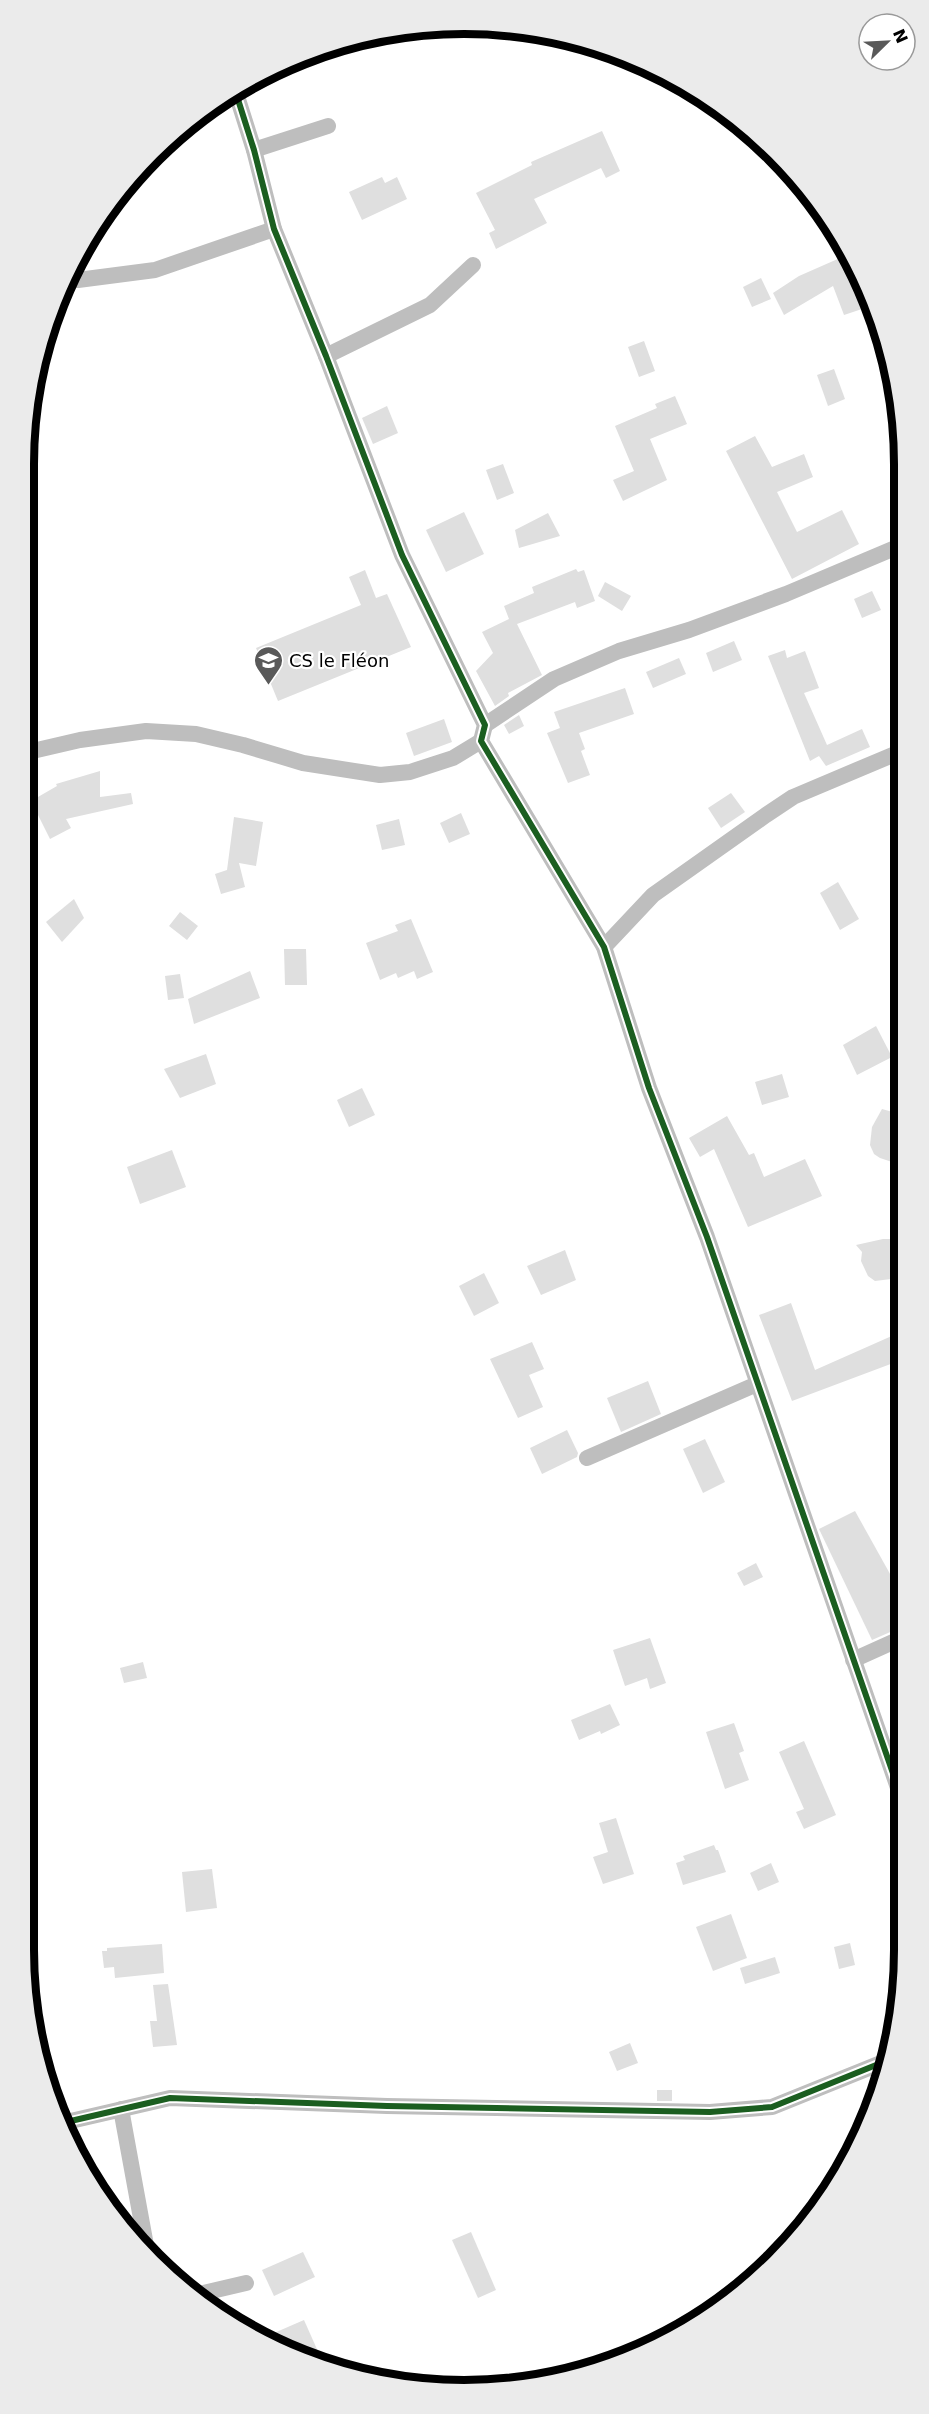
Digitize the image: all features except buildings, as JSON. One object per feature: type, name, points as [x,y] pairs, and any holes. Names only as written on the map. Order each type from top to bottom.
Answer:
[{"type":"street","points":[[238,99],[254,150],[274,230],[326,356],[402,555],[483,733],[604,947],[649,1088],[706,1237],[894,1777]]},
{"type":"street","points":[[254,150],[328,126]]},
{"type":"street","points":[[76,280],[155,270],[274,230]]},
{"type":"street","points":[[326,356],[430,305],[473,265]]},
{"type":"street","points":[[34,751],[80,740],[146,731],[166,732],[196,734],[303,763],[380,775],[410,772],[453,758],[554,679],[619,651],[688,630],[786,594],[894,548]]},
{"type":"street","points":[[604,947],[653,895],[793,797],[894,754]]},
{"type":"street","points":[[587,1458],[758,1384]]},
{"type":"street","points":[[853,1660],[894,1642]]},
{"type":"street","points":[[71,2122],[170,2098],[376,2106],[710,2112],[772,2107],[879,2064]]},
{"type":"street","points":[[121,2109],[144,2237]]},
{"type":"street","points":[[205,2293],[246,2283]]},
{"type":"cycle path","points":[[238,99],[254,150],[274,229],[326,356],[402,555],[485,725],[481,741],[604,947],[649,1088],[707,1237],[894,1776]]},
{"type":"cycle path","points":[[70,2121],[170,2098],[387,2106],[710,2112],[772,2107],[879,2064]]},
{"type":"place","name":"CS le Fléon","points":[[268,686]]}]
